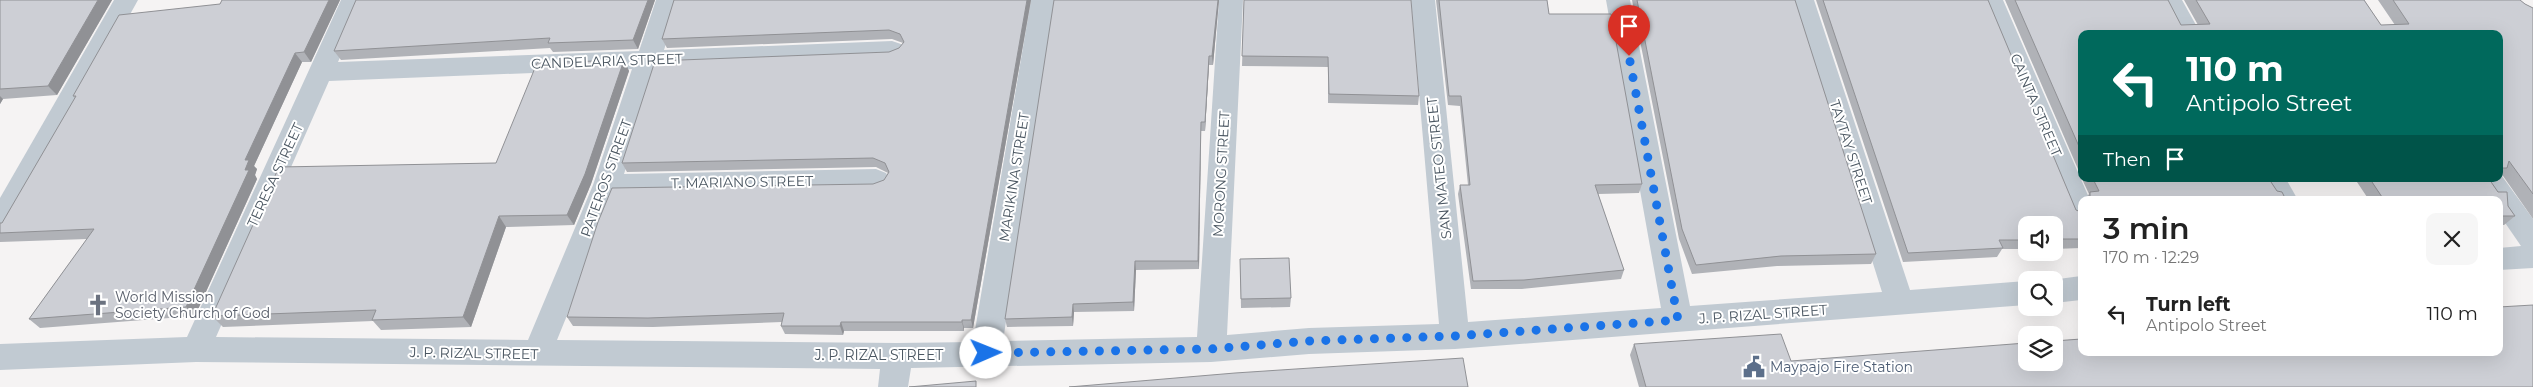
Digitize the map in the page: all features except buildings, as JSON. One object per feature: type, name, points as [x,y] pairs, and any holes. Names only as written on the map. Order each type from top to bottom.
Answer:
[{"type":"street","points":[[0,223],[126,0]]},
{"type":"street","name":"TERESA STREET","points":[[196,349],[353,0]]},
{"type":"street","name":"PATEROS STREET","points":[[537,354],[607,185],[668,0]]},
{"type":"street","name":"MARIKINA STREET","points":[[986,353],[1043,0]]},
{"type":"street","name":"MORONG STREET","points":[[1211,349],[1231,0]]},
{"type":"street","name":"SAN MATEO STREET","points":[[1423,0],[1455,336]]},
{"type":"street","points":[[1618,0],[1678,320]]},
{"type":"street","name":"TAYTAY STREET","points":[[1802,0],[1900,304]]},
{"type":"street","name":"CAINTA STREET","points":[[1991,0],[2078,204]]},
{"type":"street","points":[[2170,0],[2187,30]]},
{"type":"street","name":"CANDELARIA STREET","points":[[322,72],[892,50]]},
{"type":"street","name":"T. MARIANO STREET","points":[[607,185],[876,180]]},
{"type":"street","points":[[2274,182],[2282,196]]},
{"type":"street","points":[[2491,182],[2501,196]]},
{"type":"street","points":[[2503,199],[2533,241]]},
{"type":"street","points":[[2503,260],[2533,257]]},
{"type":"street","points":[[2063,290],[2078,288]]},
{"type":"street","name":"J. P. RIZAL STREET","points":[[0,357],[196,349],[537,354],[897,356],[1211,349],[1309,341],[1455,336],[2018,294]]},
{"type":"street","points":[[893,387],[897,356]]},
{"type":"place","name":"World Mission Society Church of God","points":[[98,305]]},
{"type":"place","name":"Maypajo Fire Station","points":[[1754,367]]},
{"type":"route","points":[[986,353],[1211,349],[1309,341],[1455,336],[1678,320],[1629,56]]}]
